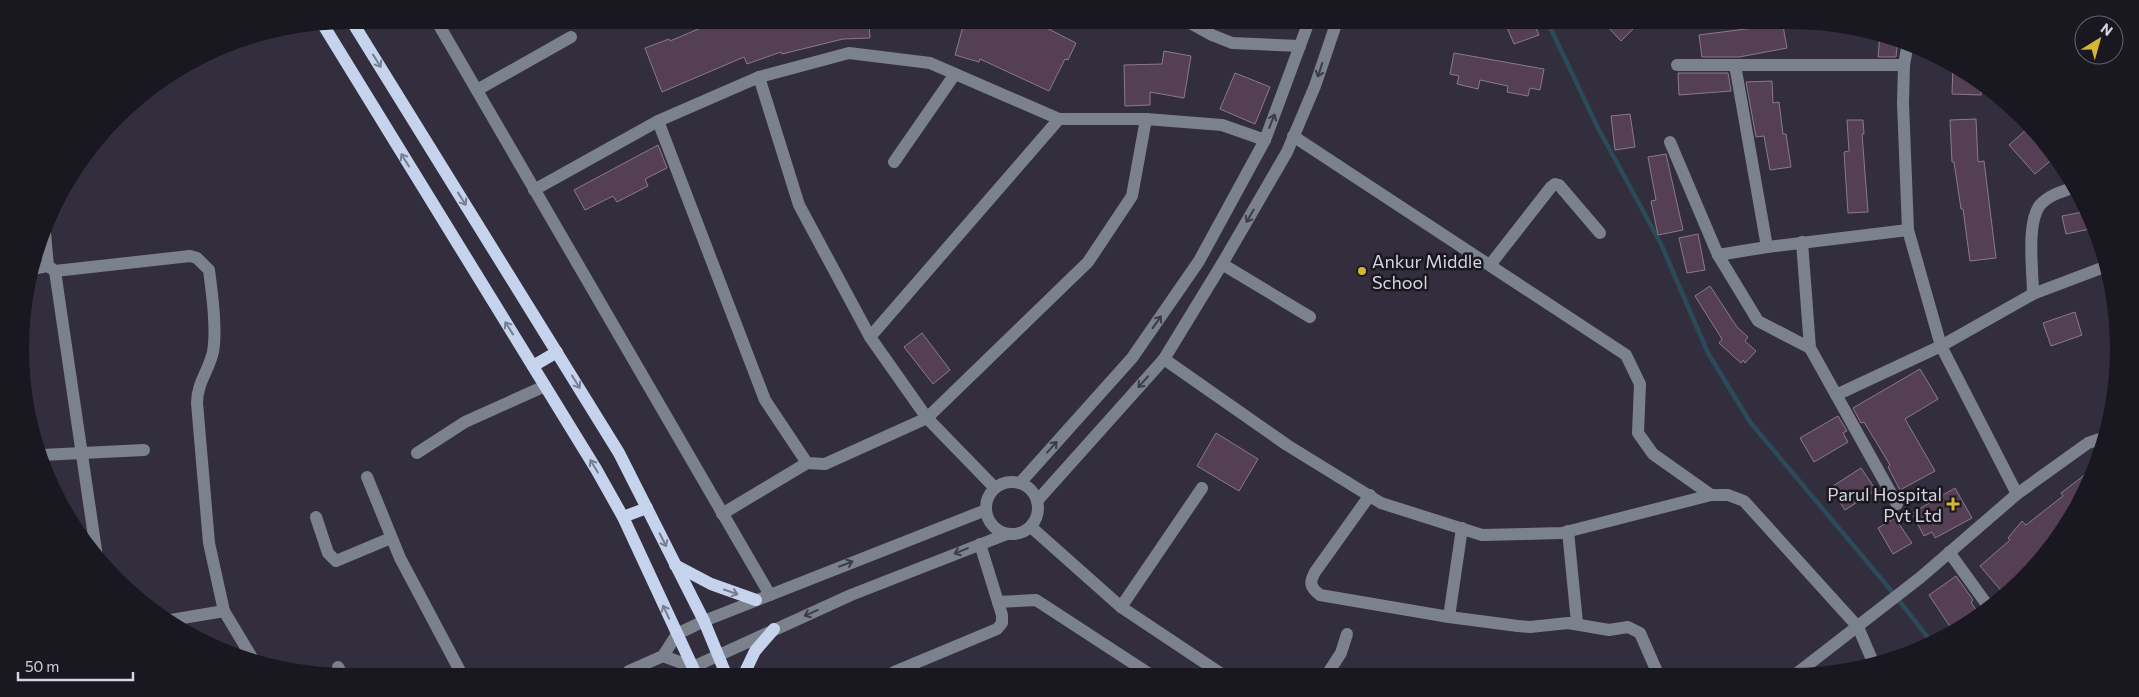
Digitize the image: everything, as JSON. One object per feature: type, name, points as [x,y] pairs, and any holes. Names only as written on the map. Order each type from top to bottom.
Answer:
[{"type":"main road","points":[[326,29],[596,469],[623,517],[693,668]]},
{"type":"main road","points":[[357,29],[620,453],[704,621],[724,668]]},
{"type":"main road","points":[[532,366],[557,352]]},
{"type":"main road","points":[[623,517],[647,508]]},
{"type":"main road","points":[[676,565],[711,584],[756,600]]},
{"type":"main road","points":[[747,668],[755,651],[774,629]]},
{"type":"street","points":[[441,29],[770,595]]},
{"type":"street","points":[[1201,29],[1232,43],[1300,46]]},
{"type":"street","points":[[1020,483],[1132,358],[1199,261],[1264,140],[1306,29]]},
{"type":"street","points":[[1037,501],[1164,359],[1287,152],[1315,86],[1334,29]]},
{"type":"street","points":[[476,90],[571,37]]},
{"type":"street","points":[[1906,51],[1904,65],[1903,103],[1908,230],[1941,346],[2017,494]]},
{"type":"street","points":[[534,190],[658,121],[759,77],[849,54],[930,63],[1059,119],[1146,119],[1222,125],[1264,140]]},
{"type":"street","points":[[1677,65],[1904,65]]},
{"type":"street","points":[[1735,65],[1767,247]]},
{"type":"street","points":[[894,162],[955,74]]},
{"type":"street","points":[[759,77],[799,206],[870,337],[927,418],[994,488]]},
{"type":"street","points":[[870,337],[1059,119]]},
{"type":"street","points":[[722,514],[807,462],[826,464],[927,418],[1088,262],[1132,196],[1146,119]]},
{"type":"street","points":[[658,121],[765,400],[807,462]]},
{"type":"street","points":[[1293,136],[1626,355],[1640,384],[1638,432],[1653,454],[1711,495]]},
{"type":"street","points":[[1670,142],[1718,255],[1758,321],[1810,348]]},
{"type":"street","points":[[1490,265],[1555,184],[1560,185],[1600,233]]},
{"type":"street","points":[[2033,294],[2032,222],[2040,205],[2058,192],[2067,189]]},
{"type":"street","points":[[1718,255],[1802,242],[1908,230]]},
{"type":"street","points":[[1802,242],[1810,348],[1897,504]]},
{"type":"street","points":[[47,243],[83,454],[95,543]]},
{"type":"street","points":[[39,269],[190,256],[197,258],[209,270],[214,348],[212,358],[200,383],[197,403],[209,543],[224,611],[248,652]]},
{"type":"street","points":[[1222,264],[1310,316]]},
{"type":"street","points":[[1836,395],[1941,346],[2033,294],[2100,269]]},
{"type":"street","points":[[1164,359],[1287,445],[1381,503],[1482,535],[1568,531],[1711,495],[1728,495],[1744,502],[1858,626],[1871,657]]},
{"type":"street","points":[[417,453],[460,425],[545,386]]},
{"type":"street","points":[[1804,668],[1921,577],[2017,494],[2088,443],[2096,440]]},
{"type":"street","points":[[47,455],[144,450]]},
{"type":"street","points":[[368,477],[391,538],[458,668]]},
{"type":"street","points":[[697,668],[718,655],[851,595],[1007,534],[1023,532],[1031,527],[1038,511],[1037,501],[1020,483],[1011,482],[994,488],[986,502],[986,510],[992,526],[1007,534]]},
{"type":"street","points":[[1121,607],[1202,488]]},
{"type":"street","points":[[1370,496],[1315,572],[1310,582],[1312,588],[1320,595],[1449,617],[1530,627],[1577,623],[1609,630],[1628,627],[1640,633],[1655,668]]},
{"type":"street","points":[[636,668],[663,656],[677,634],[704,621],[986,510]]},
{"type":"street","points":[[316,517],[328,553],[336,561],[391,538]]},
{"type":"street","points":[[1031,527],[1121,607],[1212,668]]},
{"type":"street","points":[[1449,617],[1462,528]]},
{"type":"street","points":[[1568,531],[1577,623]]},
{"type":"street","points":[[904,668],[997,629],[1002,623],[998,602],[980,544]]},
{"type":"street","points":[[1949,552],[1985,602]]},
{"type":"street","points":[[998,602],[1030,599],[1044,603],[1141,668]]},
{"type":"street","points":[[179,619],[224,611]]},
{"type":"street","points":[[1331,668],[1341,653],[1347,634]]},
{"type":"street","points":[[663,656],[690,668]]},
{"type":"building","points":[[698,29],[869,29],[870,38],[843,39],[782,54],[781,52],[747,64],[744,57],[662,92],[645,48],[669,39],[670,41]]},
{"type":"building","points":[[962,29],[1049,29],[1076,43],[1068,60],[1065,59],[1049,91],[980,59],[979,62],[955,55]]},
{"type":"building","points":[[1508,29],[1537,29],[1539,35],[1514,44]]},
{"type":"building","points":[[1610,29],[1633,29],[1621,41]]},
{"type":"building","points":[[1746,29],[1784,29],[1787,48],[1739,57],[1702,57],[1699,35]]},
{"type":"building","points":[[1879,42],[1897,47],[1896,57],[1878,57]]},
{"type":"building","points":[[1164,51],[1191,56],[1184,98],[1150,92],[1150,105],[1125,106],[1124,65],[1162,64]]},
{"type":"building","points":[[1454,53],[1544,69],[1540,90],[1530,88],[1528,96],[1507,92],[1508,86],[1480,80],[1478,89],[1457,84],[1459,76],[1450,74]]},
{"type":"building","points":[[1235,73],[1270,87],[1255,124],[1220,109]]},
{"type":"building","points":[[1678,73],[1728,73],[1731,91],[1679,95]]},
{"type":"building","points":[[1953,74],[1981,92],[1981,95],[1952,94]]},
{"type":"building","points":[[1772,81],[1773,103],[1779,102],[1783,134],[1786,134],[1791,167],[1770,170],[1764,136],[1756,137],[1746,82]]},
{"type":"building","points":[[1630,114],[1635,147],[1615,150],[1611,116]]},
{"type":"building","points":[[1976,119],[1978,162],[1984,161],[1996,258],[1970,261],[1963,209],[1961,209],[1954,162],[1952,162],[1950,120]]},
{"type":"building","points":[[1847,120],[1863,120],[1864,134],[1862,134],[1868,212],[1848,213],[1844,152],[1849,151]]},
{"type":"building","points":[[2025,131],[2049,162],[2035,174],[2009,145]]},
{"type":"building","points":[[658,145],[667,168],[645,179],[648,186],[617,202],[613,196],[585,210],[574,190]]},
{"type":"building","points":[[1666,154],[1683,230],[1658,235],[1651,201],[1656,200],[1648,157]]},
{"type":"building","points":[[2080,213],[2087,230],[2066,234],[2062,216]]},
{"type":"building","points":[[1698,234],[1705,270],[1687,273],[1679,238]]},
{"type":"building","points":[[1710,286],[1737,327],[1748,337],[1745,341],[1756,351],[1745,363],[1743,360],[1741,363],[1719,343],[1722,339],[1695,296]]},
{"type":"building","points":[[2075,312],[2082,335],[2051,346],[2043,323]]},
{"type":"building","points":[[922,333],[950,370],[933,384],[904,347]]},
{"type":"building","points":[[1920,369],[1938,399],[1905,419],[1935,471],[1900,490],[1888,467],[1890,465],[1864,422],[1861,423],[1853,408]]},
{"type":"building","points":[[1838,416],[1847,431],[1843,433],[1848,442],[1814,462],[1800,438]]},
{"type":"building","points":[[1216,433],[1258,459],[1239,491],[1197,466]]},
{"type":"building","points":[[1861,468],[1876,490],[1845,510],[1830,488]]},
{"type":"building","points":[[2084,475],[2067,508],[2044,543],[2017,575],[2000,590],[1980,566],[2010,540],[2008,538],[2022,521],[2026,525],[2063,496],[2061,493]]},
{"type":"building","points":[[1955,488],[1972,518],[1935,538],[1932,532],[1924,536],[1912,513]]},
{"type":"building","points":[[1895,518],[1912,543],[1893,554],[1878,528]]},
{"type":"building","points":[[1956,576],[1973,600],[1971,602],[1975,609],[1949,625],[1929,595]]},
{"type":"waterway","points":[[1551,29],[1598,128],[1661,244],[1708,353],[1750,422],[1889,588],[1928,637]]},
{"type":"place","name":"Ankur Middle School","points":[[1362,271]]},
{"type":"place","name":"Parul Hospital Pvt Ltd","points":[[1953,504]]}]
